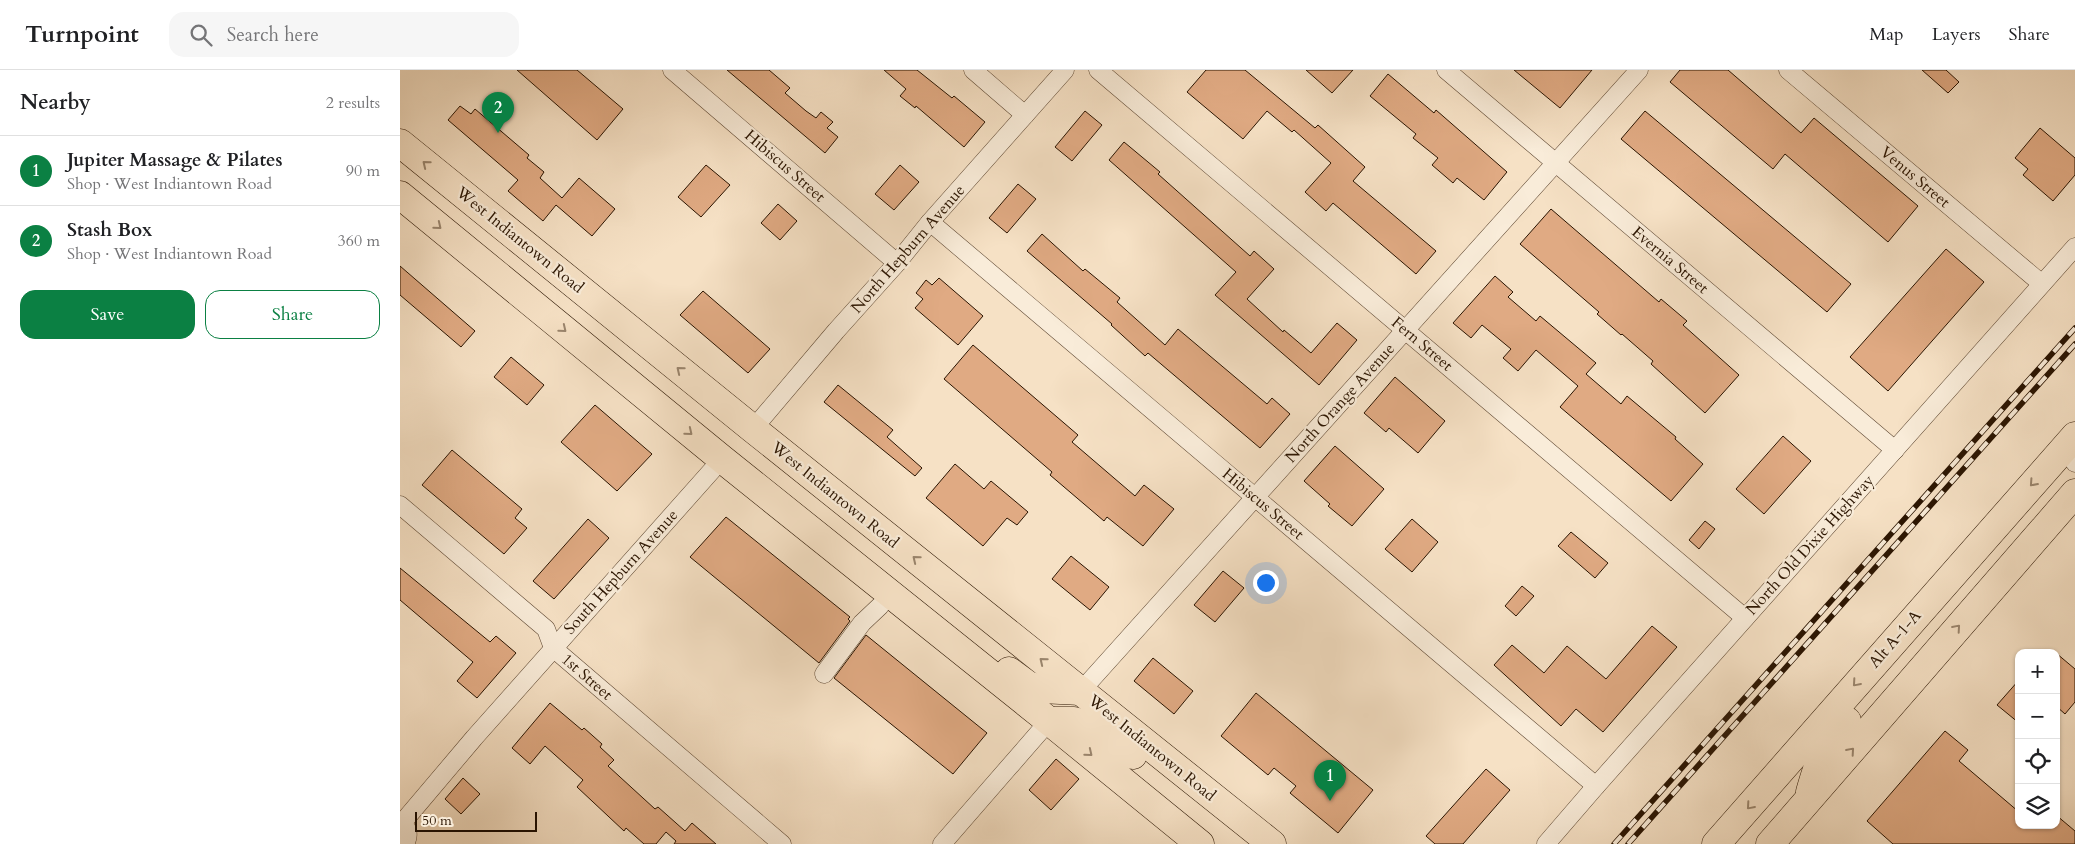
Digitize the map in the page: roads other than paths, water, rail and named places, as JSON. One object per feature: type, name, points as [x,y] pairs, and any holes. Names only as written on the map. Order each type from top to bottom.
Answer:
[{"type":"main road","name":"West Indiantown Road","points":[[400,143],[753,429],[1272,844]]},
{"type":"main road","points":[[400,195],[722,459],[1200,844]]},
{"type":"main road","name":"Alt A-1-A","points":[[1716,844],[1909,624],[2072,448]]},
{"type":"main road","points":[[1770,844],[2075,493]]},
{"type":"main road","points":[[815,534],[849,548],[930,607],[1028,686],[1081,691]]},
{"type":"main road","points":[[1808,801],[1819,761],[1828,743],[1898,662],[1909,624]]},
{"type":"main road","points":[[1049,721],[1074,721],[1094,728],[1118,743],[1214,820],[1243,839],[1272,844]]},
{"type":"street","name":"Hibiscus Street","points":[[672,70],[897,263]]},
{"type":"street","points":[[974,70],[1025,115]]},
{"type":"street","name":"North Hepburn Avenue","points":[[753,429],[836,331],[897,263],[930,222],[1065,70]]},
{"type":"street","name":"Fern Street","points":[[1098,70],[1745,618]]},
{"type":"street","name":"Evernia Street","points":[[1446,70],[1894,450]]},
{"type":"street","name":"North Orange Avenue","points":[[1081,691],[1639,70]]},
{"type":"street","name":"Venus Street","points":[[1788,70],[2042,284]]},
{"type":"street","name":"Hibiscus Street","points":[[930,222],[1596,786]]},
{"type":"street","name":"North Old Dixie Highway","points":[[1546,844],[2075,247]]},
{"type":"street","name":"South Hepburn Avenue","points":[[401,821],[722,459]]},
{"type":"street","name":"1st Street","points":[[400,505],[546,629],[554,648],[782,844]]},
{"type":"street","points":[[824,674],[862,623],[880,606]]},
{"type":"street","points":[[942,844],[1049,721]]},
{"type":"street","points":[[401,821],[406,826],[408,834],[405,844]]},
{"type":"railway","points":[[1614,844],[2075,328]]},
{"type":"railway","points":[[1628,844],[2075,344]]},
{"type":"place","name":"Stash Box","points":[[498,133]]},
{"type":"place","name":"Jupiter Massage & Pilates","points":[[1330,801]]}]
